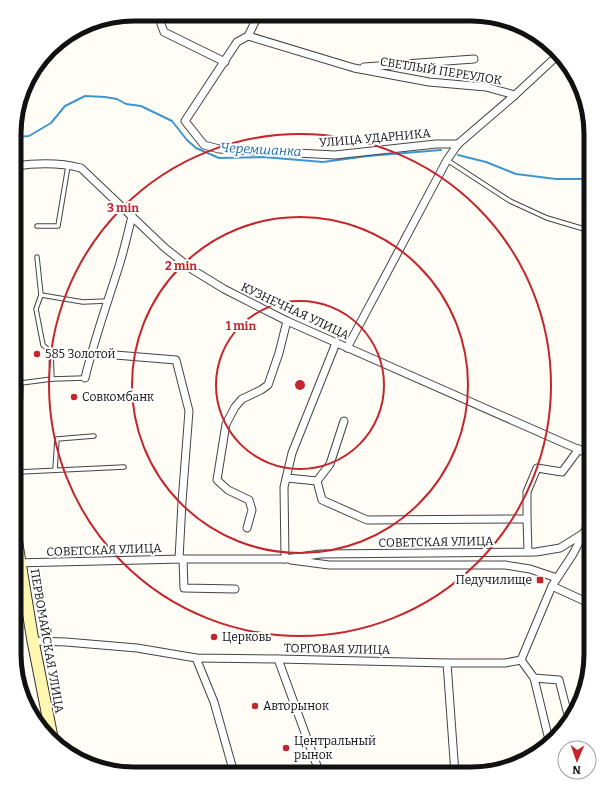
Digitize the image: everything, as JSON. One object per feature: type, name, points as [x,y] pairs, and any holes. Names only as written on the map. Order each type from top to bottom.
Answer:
[{"type":"main road","name":"ПЕРВОМАЙСКАЯ УЛИЦА","points":[[21,583],[51,731]]},
{"type":"street","points":[[161,21],[164,32],[225,62],[237,42],[248,36],[256,21]]},
{"type":"street","name":"СВЕТЛЫЙ ПЕРЕУЛОК","points":[[248,36],[354,68],[429,82],[486,87],[515,95]]},
{"type":"street","points":[[354,68],[474,58]]},
{"type":"street","points":[[347,348],[447,160],[458,144],[515,95],[555,58]]},
{"type":"street","name":"УЛИЦА УДАРНИКА","points":[[225,62],[185,121],[204,144],[219,149],[335,155],[436,144],[458,144]]},
{"type":"street","name":"КУЗНЕЧНАЯ УЛИЦА","points":[[21,165],[40,163],[68,165],[80,168],[164,248],[194,270],[224,289],[287,322],[584,452]]},
{"type":"street","points":[[85,378],[91,352],[119,265],[132,216]]},
{"type":"street","points":[[247,528],[252,510],[250,500],[228,490],[217,480],[226,424],[235,407],[242,399],[268,385],[279,353],[287,322]]},
{"type":"street","points":[[285,559],[284,487],[292,453],[336,343]]},
{"type":"street","points":[[91,352],[176,360],[189,411],[182,502],[181,559],[184,588],[235,589]]},
{"type":"street","points":[[317,481],[330,464],[344,421]]},
{"type":"street","points":[[528,552],[527,492],[537,468],[562,472],[579,449]]},
{"type":"street","points":[[287,478],[317,481]]},
{"type":"street","points":[[317,481],[322,500],[367,520],[527,519]]},
{"type":"street","points":[[548,737],[534,678],[521,660],[552,586],[573,554],[584,533]]},
{"type":"street","name":"СОВЕТСКАЯ УЛИЦА","points":[[21,563],[181,559],[285,559],[320,554],[528,552],[560,548],[584,533]]},
{"type":"street","name":"СОВЕТСКАЯ УЛИЦА","points":[[285,559],[329,566],[505,565],[530,569],[557,578]]},
{"type":"street","points":[[552,586],[584,601]]},
{"type":"street","name":"ТОРГОВАЯ УЛИЦА","points":[[33,642],[66,642],[137,648],[196,658],[278,658],[447,663],[505,663],[521,660]]},
{"type":"street","points":[[196,658],[214,702],[232,767]]},
{"type":"street","points":[[278,658],[317,767]]},
{"type":"street","points":[[447,663],[454,767]]},
{"type":"street","points":[[534,678],[559,680],[568,712]]},
{"type":"lane","points":[[447,160],[510,201],[547,218],[584,229]]},
{"type":"lane","points":[[37,226],[58,226],[68,165]]},
{"type":"lane","points":[[37,257],[41,295],[36,309],[43,345],[51,352],[52,379]]},
{"type":"lane","points":[[41,295],[83,302],[107,301]]},
{"type":"lane","points":[[21,383],[52,379],[85,378]]},
{"type":"lane","points":[[55,470],[57,438],[94,436]]},
{"type":"lane","points":[[21,472],[124,467]]},
{"type":"waterway","name":"Черемшанка","points":[[21,137],[29,136],[51,123],[65,106],[85,96],[117,99],[126,104],[141,106],[172,121],[187,140],[196,148],[219,158],[263,157],[323,162],[368,156],[441,150]]},
{"type":"waterway","name":"Черемшанка","points":[[458,155],[486,162],[516,174],[556,179],[584,179]]},
{"type":"place","name":"585 Золотой","points":[[37,354]]},
{"type":"place","name":"Совкомбанк","points":[[74,397]]},
{"type":"place","name":"Педучилище","points":[[540,580]]},
{"type":"place","name":"Церковь","points":[[214,637]]},
{"type":"place","name":"Авторынок","points":[[255,706]]},
{"type":"place","name":"Центральный рынок","points":[[286,748]]}]
